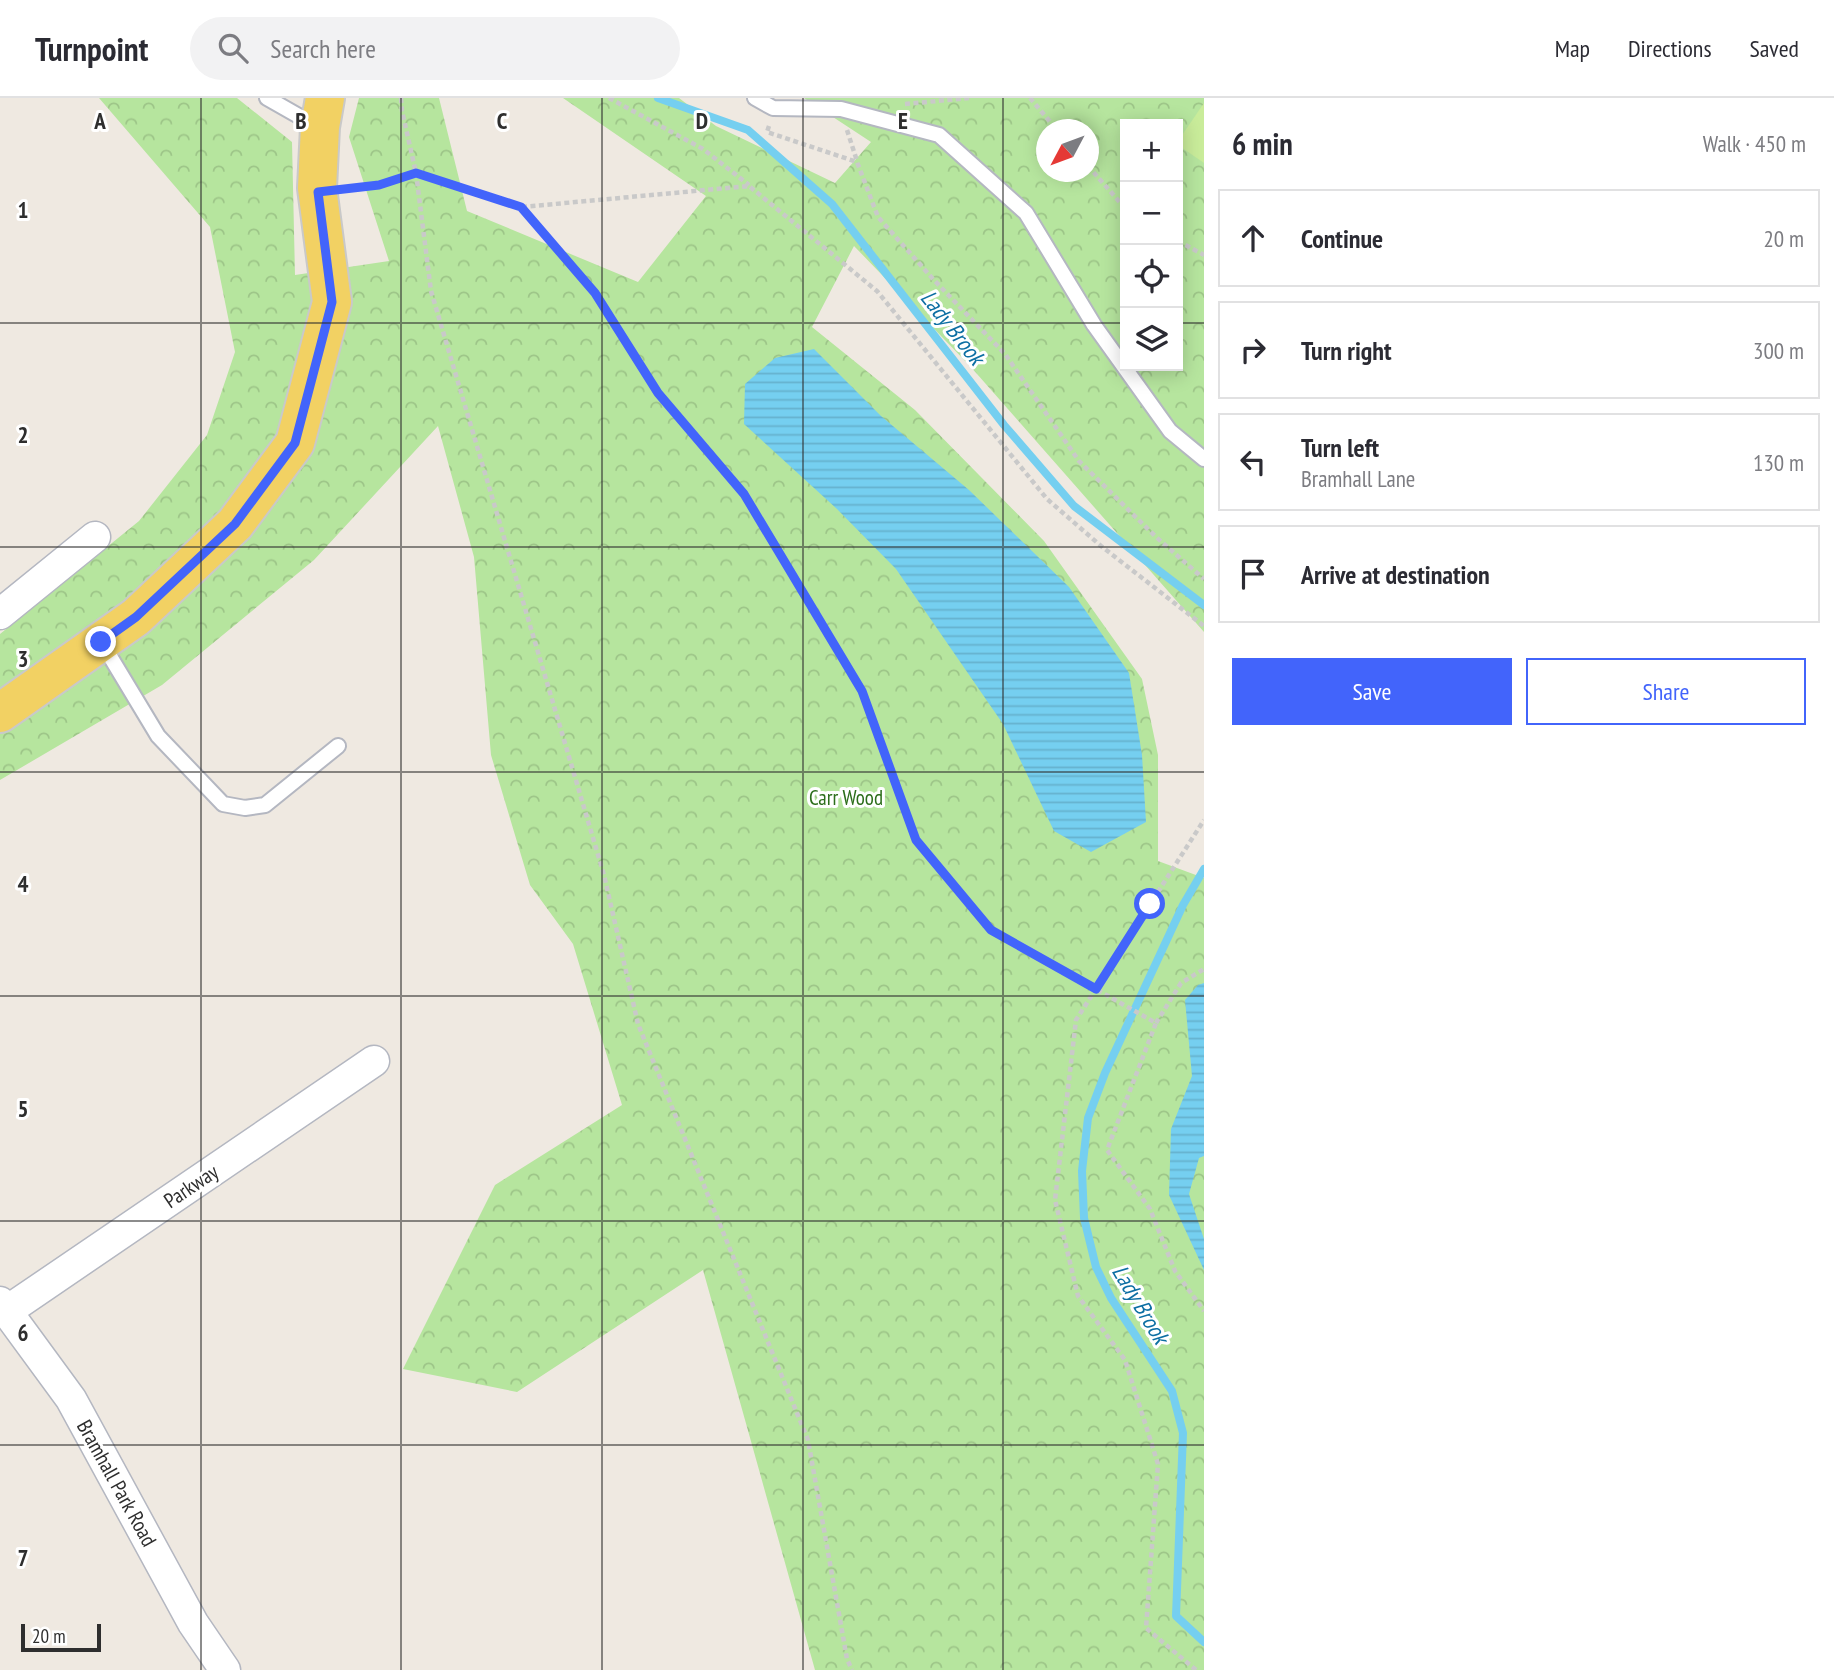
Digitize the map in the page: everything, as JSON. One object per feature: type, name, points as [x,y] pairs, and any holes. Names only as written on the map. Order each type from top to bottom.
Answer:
[{"type":"main road","points":[[0,713],[136,617],[235,524],[295,443],[332,302],[318,190],[322,113]]},
{"type":"street","points":[[0,614],[95,537]]},
{"type":"street","name":"Parkway","points":[[4,1306],[374,1061]]},
{"type":"street","name":"Bramhall Park Road","points":[[4,1306],[71,1399],[193,1623],[225,1670]]},
{"type":"lane","points":[[267,98],[322,113]]},
{"type":"lane","points":[[755,98],[773,108],[841,109],[939,135],[1026,213],[1094,326],[1147,400],[1170,431],[1204,459]]},
{"type":"lane","points":[[101,642],[159,736],[223,804],[245,808],[265,805],[338,747]]},
{"type":"path","points":[[401,98],[416,173],[431,291],[604,875],[638,1024],[808,1440],[847,1659],[852,1670]]},
{"type":"path","points":[[609,98],[703,149],[877,290],[1047,499],[1110,554],[1204,626]]},
{"type":"path","points":[[1030,98],[1048,119]]},
{"type":"path","points":[[773,108],[767,132],[857,162]]},
{"type":"path","points":[[841,109],[878,217],[1005,354],[1079,461],[1156,537],[1204,579]]},
{"type":"path","points":[[318,190],[379,185],[416,173],[521,207],[749,186]]},
{"type":"path","points":[[1099,178],[1120,202]]},
{"type":"path","points":[[521,207],[595,293],[658,393],[744,494],[862,691],[916,840],[991,930],[1156,1023]]},
{"type":"path","points":[[1183,244],[1204,255]]},
{"type":"path","points":[[1196,1670],[1146,1628],[1157,1464],[1125,1360],[1078,1296],[1055,1200],[1076,1020],[1204,820]]},
{"type":"path","points":[[1204,969],[1181,983],[1156,1023],[1107,1150],[1150,1209],[1175,1271],[1204,1311]]},
{"type":"green space","name":"Carr Wood","points":[[99,98],[237,98],[292,142],[295,275],[389,261],[349,137],[359,98],[439,98],[467,211],[638,282],[706,196],[563,98],[679,98],[716,126],[835,183],[871,142],[804,98],[1204,98],[1204,632],[970,366],[854,246],[812,327],[915,410],[1044,541],[1142,679],[1158,755],[1158,861],[1204,878],[1204,1670],[815,1670],[703,1270],[517,1392],[403,1369],[495,1185],[622,1105],[573,944],[530,885],[491,755],[474,557],[438,426],[314,560],[162,685],[0,780],[0,634],[139,521],[207,435],[235,352],[210,227]]},
{"type":"green space","points":[[1204,103],[1204,163],[1183,148],[1183,134]]},
{"type":"water","points":[[814,349],[881,416],[969,490],[1069,587],[1129,673],[1142,755],[1146,822],[1091,852],[1054,831],[1003,724],[896,569],[837,509],[744,424],[745,384],[775,358]]},
{"type":"water","points":[[1204,983],[1204,1156],[1199,1158],[1189,1194],[1204,1239],[1204,1270],[1169,1195],[1171,1129],[1192,1076],[1185,1000],[1198,985]]},
{"type":"waterway","name":"Lady Brook","points":[[658,98],[748,130],[832,204],[1004,425],[1074,506],[1204,605]]},
{"type":"waterway","name":"Lady Brook","points":[[1204,869],[1183,905],[1105,1073],[1088,1118],[1082,1171],[1084,1218],[1096,1267],[1111,1298],[1172,1391],[1183,1433],[1176,1616],[1204,1642]]},
{"type":"route","points":[[101,642],[136,617],[235,524],[295,443],[332,302],[318,192],[379,185],[416,173],[521,207],[595,293],[658,393],[744,494],[862,691],[916,840],[991,930],[1096,989],[1150,904]]}]
